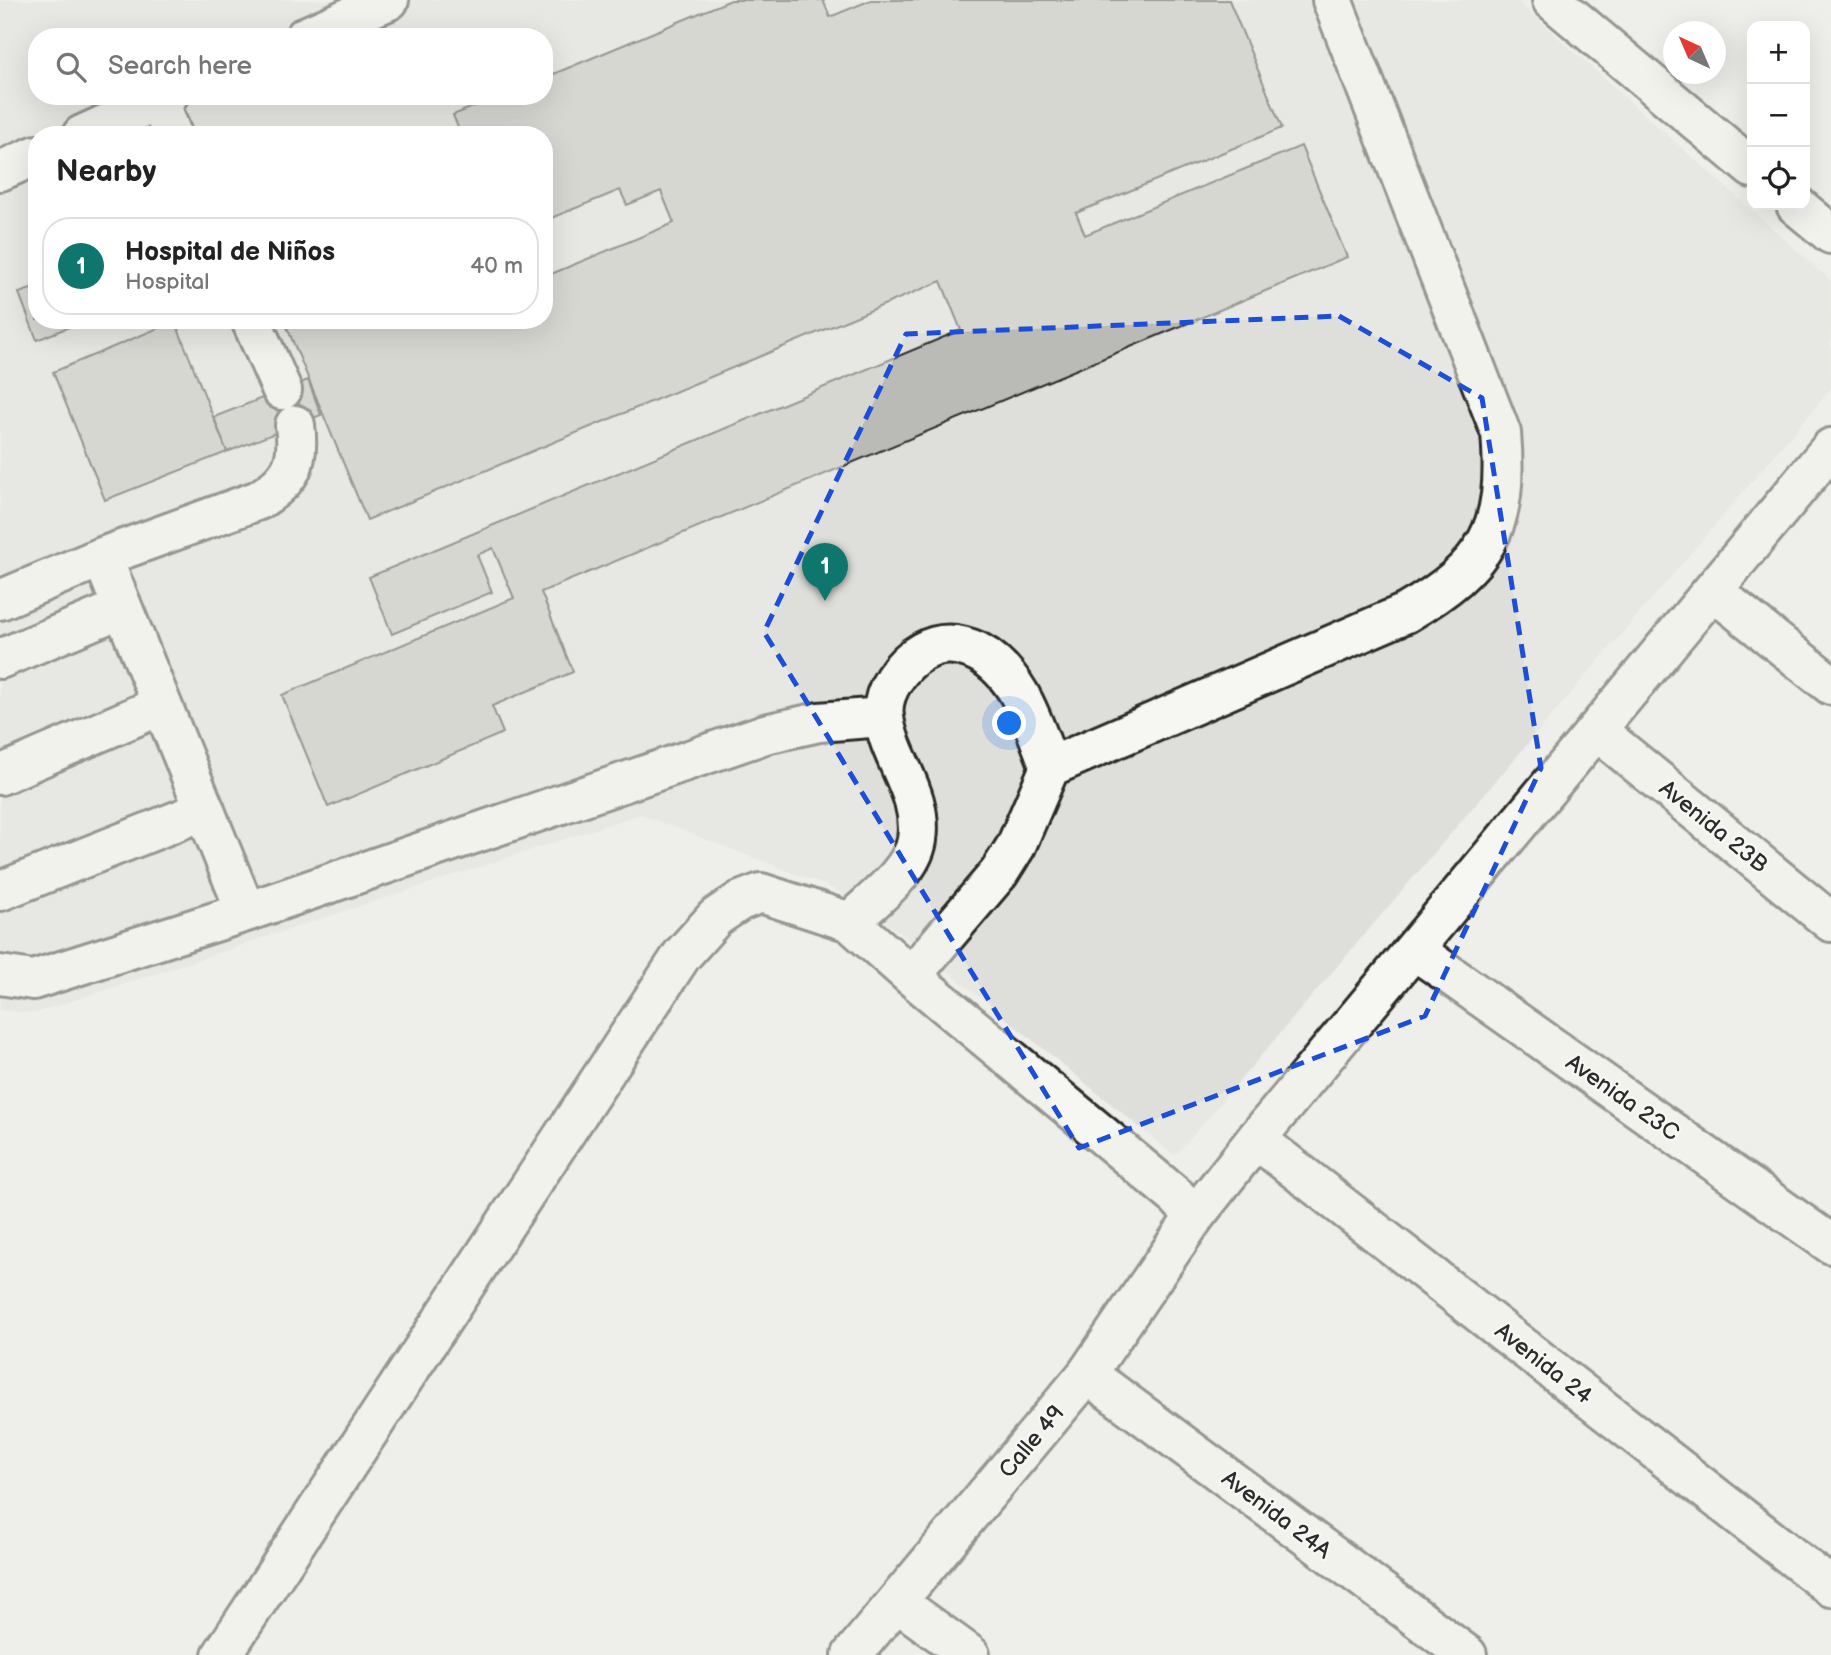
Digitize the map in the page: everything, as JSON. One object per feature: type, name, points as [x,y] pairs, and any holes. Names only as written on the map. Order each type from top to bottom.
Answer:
[{"type":"street","points":[[325,28],[389,0]]},
{"type":"street","points":[[911,976],[1011,855],[1050,767],[1418,606],[1441,592],[1473,566],[1500,510],[1505,476],[1501,433],[1332,0]]},
{"type":"street","points":[[1552,0],[1747,164]]},
{"type":"street","points":[[112,126],[166,110]]},
{"type":"street","points":[[0,171],[28,159]]},
{"type":"street","points":[[1802,210],[1831,234]]},
{"type":"street","points":[[0,600],[102,557],[259,500],[275,489],[295,464],[298,450],[288,408],[255,329]]},
{"type":"street","name":"Calle 49","points":[[852,1655],[1087,1374],[1195,1216],[1256,1139],[1416,951],[1831,448]]},
{"type":"street","points":[[102,557],[246,912]]},
{"type":"street","points":[[1713,591],[1831,685]]},
{"type":"street","points":[[0,659],[122,608]]},
{"type":"street","points":[[850,922],[903,869],[917,843],[919,814],[883,717],[892,685],[907,660],[937,646],[964,645],[988,657],[1012,682],[1029,712],[1050,767]]},
{"type":"street","points":[[0,775],[162,705]]},
{"type":"street","points":[[0,975],[33,980],[246,912],[765,734],[819,722],[883,717]]},
{"type":"street","name":"Avenida 23B","points":[[1596,730],[1831,922]]},
{"type":"street","points":[[0,891],[205,810]]},
{"type":"street","points":[[222,1655],[700,931],[740,901],[761,893],[850,922],[1177,1197],[1195,1216]]},
{"type":"street","name":"Avenida 23C","points":[[1416,951],[1831,1244]]},
{"type":"street","name":"Avenida 24","points":[[1256,1139],[1831,1587]]},
{"type":"street","name":"Avenida 24A","points":[[1087,1374],[1467,1655]]},
{"type":"street","points":[[897,1602],[970,1655]]},
{"type":"highlighted area","points":[[1339,316],[1482,398],[1541,768],[1425,1016],[1079,1148],[764,632],[906,334]]},
{"type":"shaded area","points":[[0,0],[1516,0],[1747,206],[1747,210],[1751,210],[1831,281],[1831,389],[1175,1156],[901,933],[835,889],[640,814],[35,1013],[0,1010]]},
{"type":"building","points":[[731,0],[823,0],[830,17],[871,0],[1229,0],[1282,128],[1076,213],[1085,235],[1301,146],[1347,257],[541,592],[573,672],[492,706],[503,733],[328,807],[282,695],[514,598],[493,548],[477,555],[492,592],[392,634],[369,577],[961,330],[941,281],[367,520],[288,329],[553,329],[553,273],[674,223],[661,191],[627,205],[620,190],[553,217],[553,126],[457,126],[453,115],[478,105],[553,105],[553,74]]},
{"type":"building","points":[[28,290],[28,316],[19,293]]},
{"type":"building","points":[[33,329],[64,329],[37,340]]},
{"type":"building","points":[[156,329],[178,329],[227,452],[105,500],[53,372]]},
{"type":"building","points":[[308,380],[321,415],[227,452],[214,417]]},
{"type":"place","name":"Hospital de Niños","points":[[825,601]]}]
